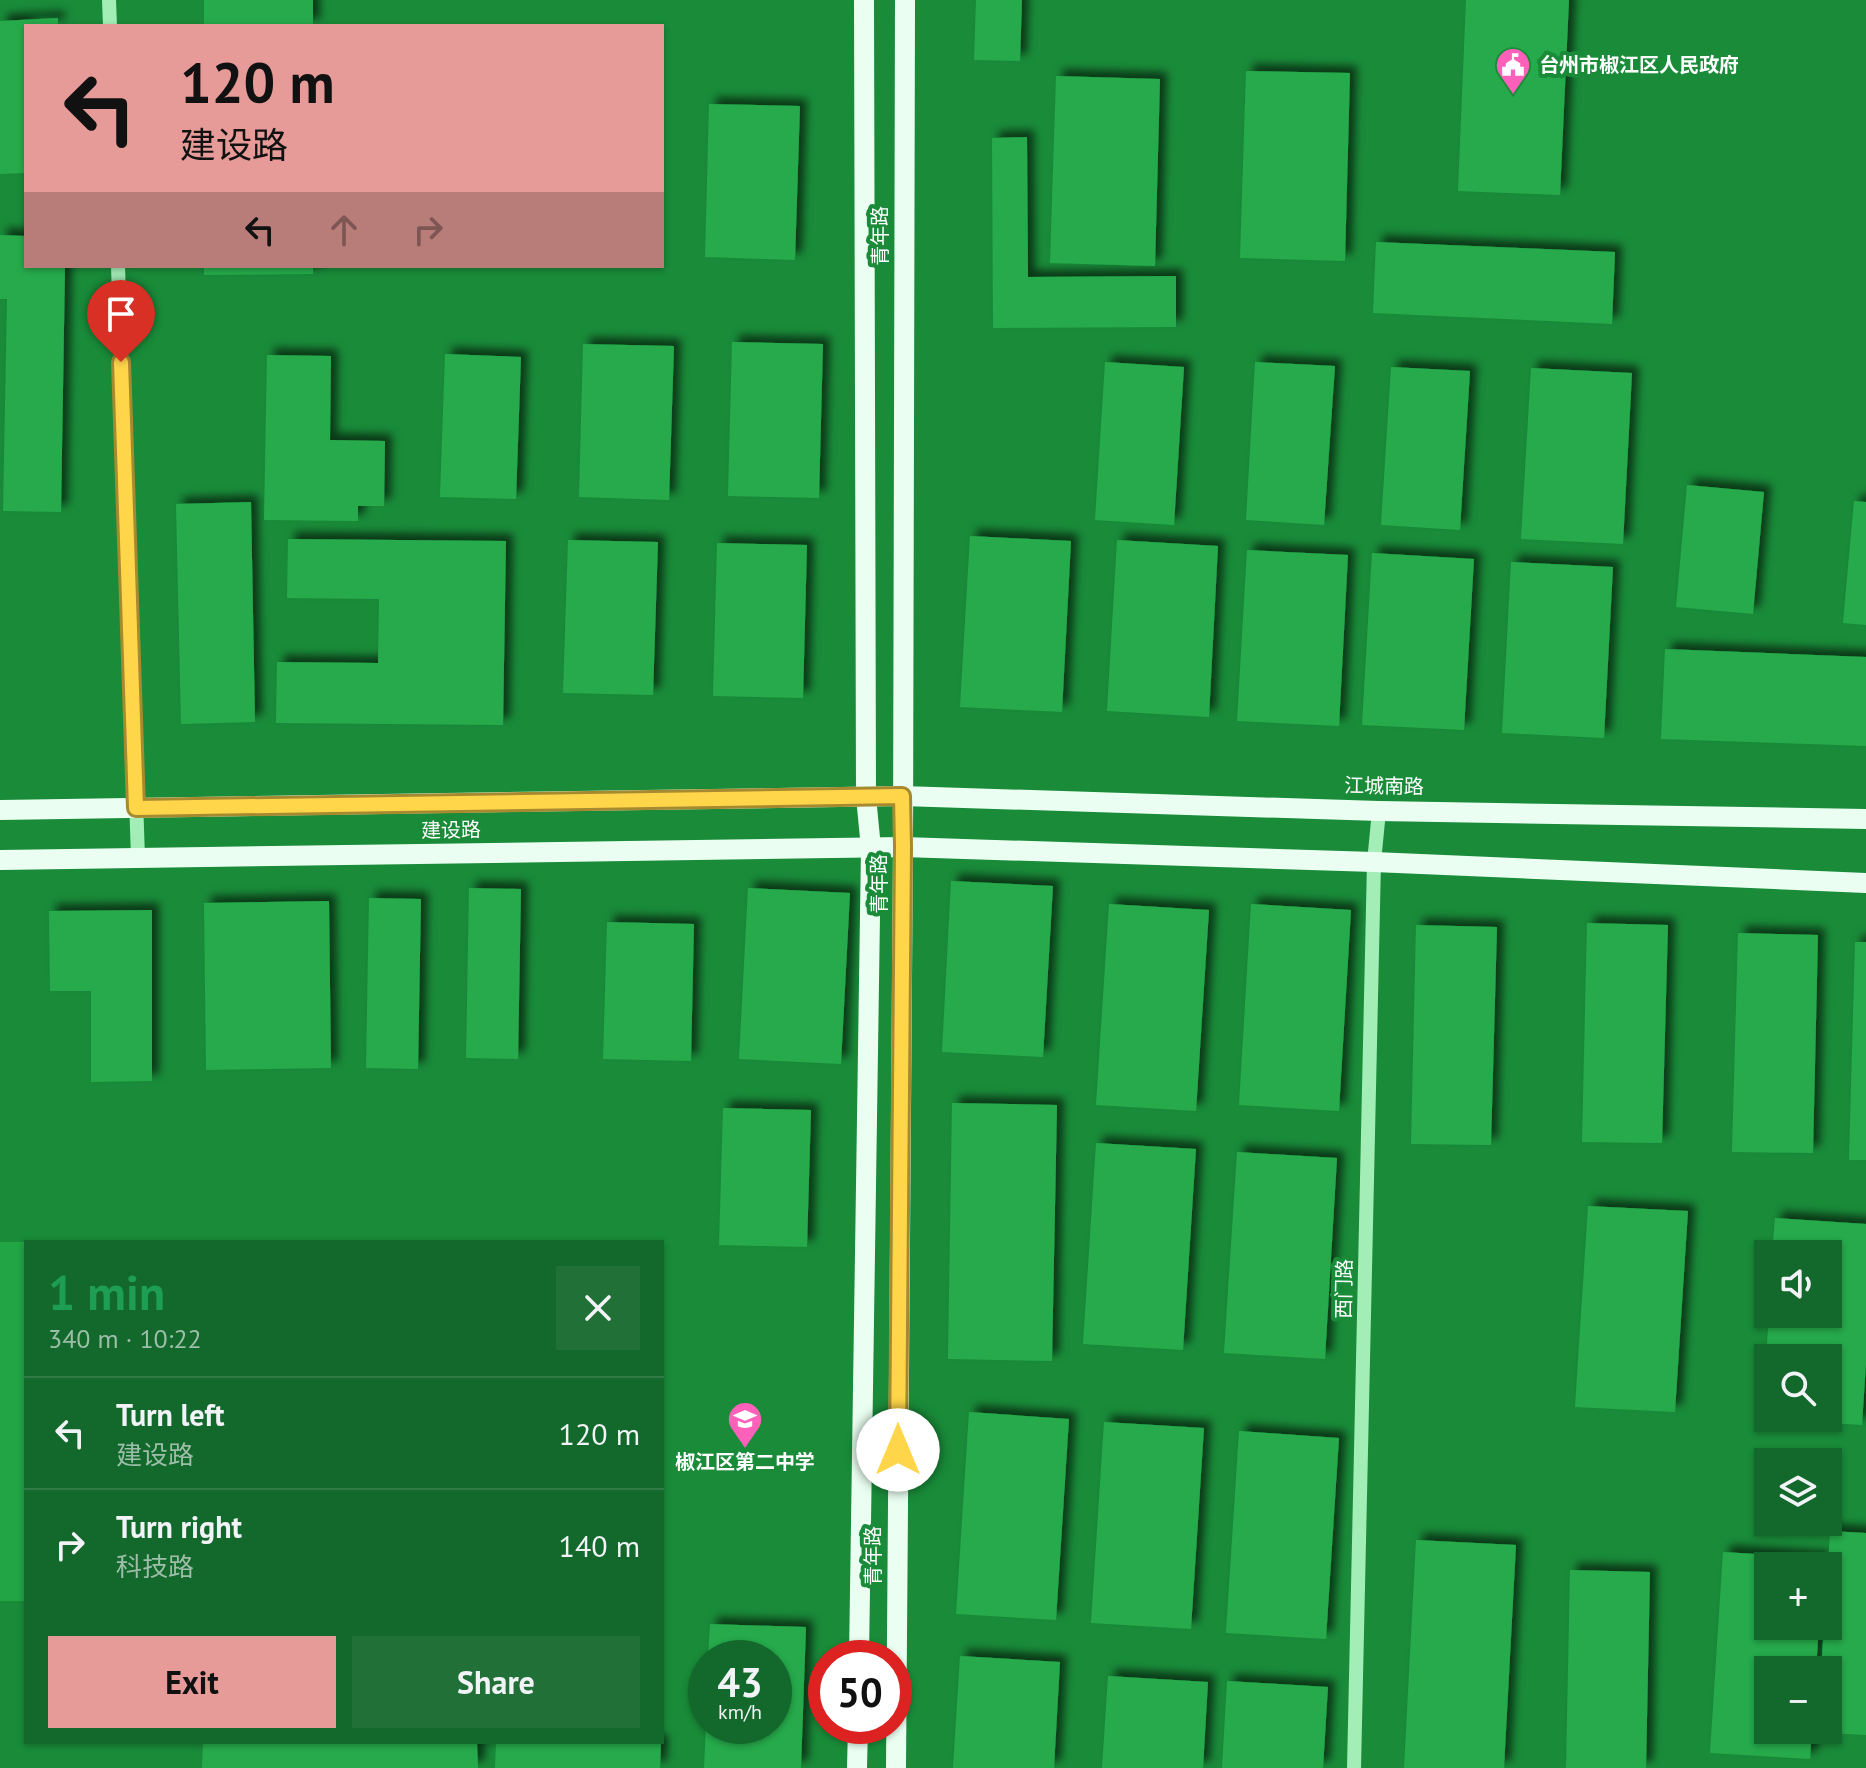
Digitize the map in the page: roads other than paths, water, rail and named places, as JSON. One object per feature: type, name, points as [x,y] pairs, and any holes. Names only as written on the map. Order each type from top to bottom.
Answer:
[{"type":"main road","points":[[859,1640],[871,848],[866,797],[864,0]]},
{"type":"main road","name":"青年路","points":[[896,1768],[905,0]]},
{"type":"main road","name":"建设路","points":[[0,810],[902,796]]},
{"type":"main road","name":"江城南路","points":[[902,796],[1379,811],[1866,819]]},
{"type":"main road","points":[[903,847],[1374,862],[1866,883]]},
{"type":"main road","name":"建设路","points":[[0,860],[903,847]]},
{"type":"main road","points":[[857,1768],[858,1744]]},
{"type":"street","points":[[109,0],[110,24]]},
{"type":"street","points":[[118,268],[138,858]]},
{"type":"street","name":"西门路","points":[[1354,1768],[1374,862],[1379,811]]},
{"type":"place","name":"台州市椒江区人民政府","points":[[1513,96]]},
{"type":"place","name":"椒江区第二中学","points":[[745,1450]]}]
